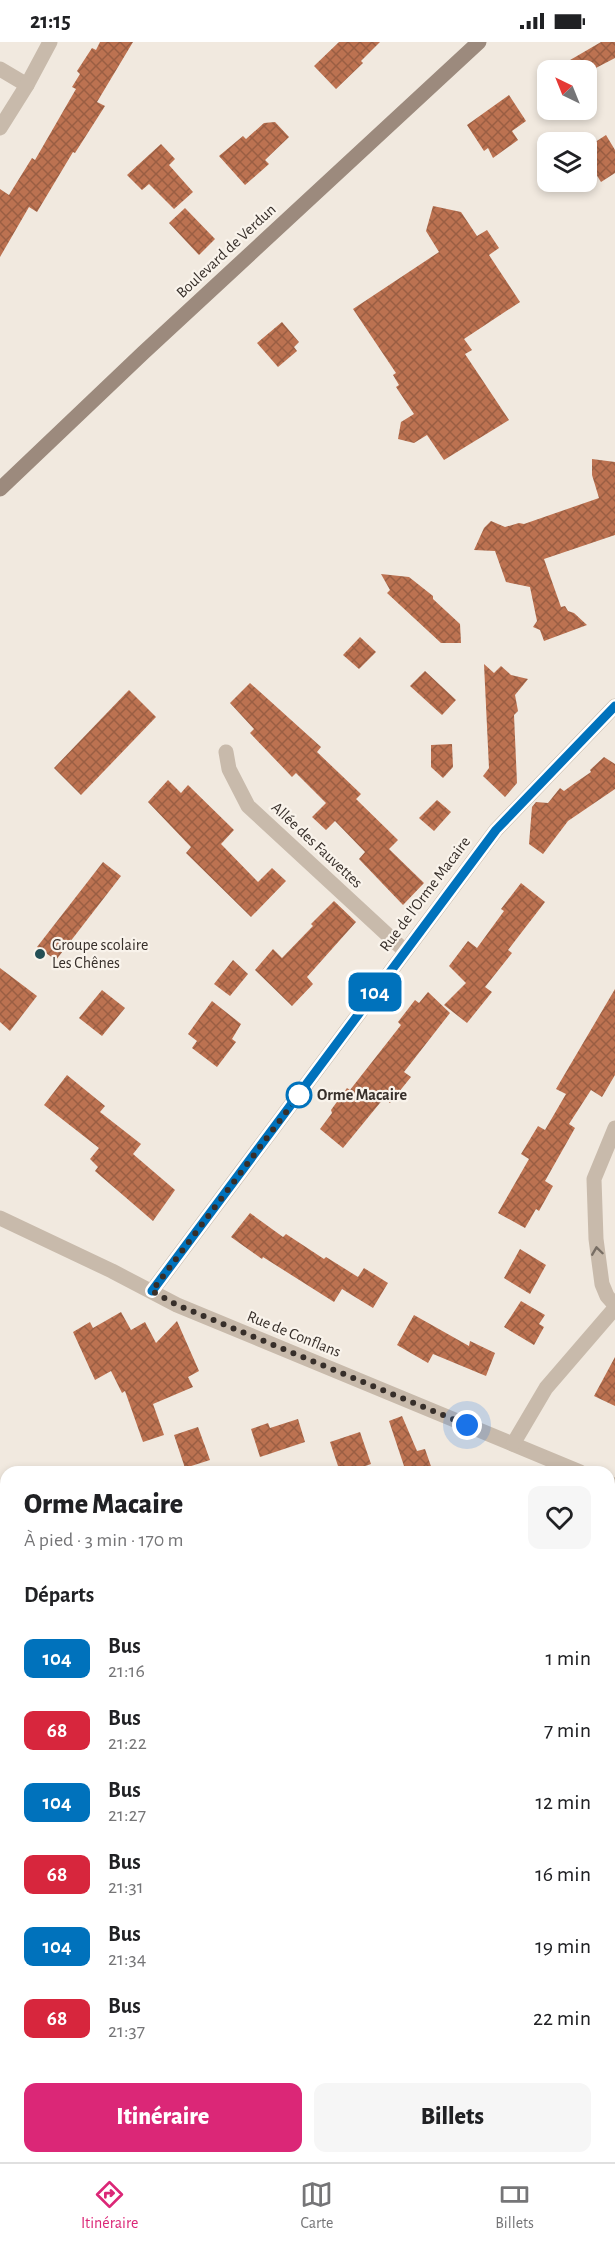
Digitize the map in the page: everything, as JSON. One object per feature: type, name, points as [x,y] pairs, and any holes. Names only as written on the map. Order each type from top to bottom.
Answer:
[{"type":"main road","name":"Boulevard de Verdun","points":[[0,489],[168,329],[479,42]]},
{"type":"street","points":[[0,128],[50,42]]},
{"type":"street","points":[[0,69],[27,85]]},
{"type":"street","name":"Rue de l'Orme Macaire","points":[[152,1291],[496,830],[615,706]]},
{"type":"street","name":"Allée des Fauvettes","points":[[226,752],[229,769],[248,806],[405,951]]},
{"type":"street","points":[[513,1444],[546,1388],[615,1306],[607,1296],[602,1284],[596,1239],[594,1179],[615,1128]]},
{"type":"street","name":"Rue de Conflans","points":[[0,1218],[177,1305],[566,1466]]},
{"type":"building","points":[[100,42],[133,42],[97,102],[105,106],[75,153],[73,152],[37,212],[29,207],[0,257],[0,189],[9,195],[32,158],[35,160],[76,89],[72,87],[80,74],[77,71],[92,48],[96,50]]},
{"type":"building","points":[[339,42],[380,42],[361,61],[363,63],[336,89],[314,66]]},
{"type":"building","points":[[601,42],[615,42],[615,58],[597,67],[597,60],[570,60]]},
{"type":"building","points":[[509,95],[526,121],[512,131],[518,140],[493,158],[488,148],[484,151],[467,125]]},
{"type":"building","points":[[275,122],[289,137],[265,160],[269,164],[245,185],[219,156],[243,136],[246,139],[264,123]]},
{"type":"building","points":[[606,135],[615,150],[615,173],[601,182],[597,176],[597,141]]},
{"type":"building","points":[[161,144],[175,159],[169,165],[193,192],[174,209],[149,184],[142,190],[127,175]]},
{"type":"building","points":[[433,206],[461,212],[477,236],[487,230],[499,248],[489,255],[520,302],[464,339],[472,350],[465,354],[509,420],[444,460],[427,435],[414,443],[398,439],[401,422],[414,414],[396,387],[399,385],[393,375],[396,373],[353,309],[439,252],[426,231]]},
{"type":"building","points":[[185,208],[215,239],[199,255],[169,223]]},
{"type":"building","points":[[282,322],[299,342],[294,347],[297,351],[278,367],[257,343]]},
{"type":"building","points":[[592,459],[615,462],[615,535],[544,559],[561,607],[565,606],[568,611],[574,613],[587,625],[544,641],[540,630],[533,627],[537,621],[530,587],[506,582],[495,551],[474,550],[484,528],[491,521],[505,527],[524,524],[599,498],[592,475]]},
{"type":"building","points":[[381,574],[409,577],[433,596],[433,599],[460,624],[461,643],[441,643],[387,593],[390,590]]},
{"type":"building","points":[[360,637],[376,652],[359,669],[343,655]]},
{"type":"building","points":[[484,664],[494,673],[501,666],[511,675],[528,679],[515,695],[518,711],[514,715],[517,783],[505,797],[483,776],[489,768]]},
{"type":"building","points":[[425,671],[456,700],[442,715],[410,686]]},
{"type":"building","points":[[250,683],[321,747],[317,752],[361,794],[356,799],[398,840],[389,849],[424,883],[403,905],[359,859],[365,852],[335,821],[326,830],[312,817],[326,803],[296,773],[292,777],[250,733],[254,729],[230,703]]},
{"type":"building","points":[[129,690],[156,717],[81,795],[54,768]]},
{"type":"building","points":[[452,744],[453,767],[443,778],[431,767],[431,745]]},
{"type":"building","points":[[604,757],[615,764],[615,789],[568,821],[543,854],[529,844],[532,807],[536,802],[548,803],[560,788],[564,791],[591,772],[590,770]]},
{"type":"building","points":[[168,780],[181,793],[188,785],[234,830],[221,844],[258,882],[272,868],[286,881],[251,917],[186,853],[191,847],[148,802]]},
{"type":"building","points":[[437,800],[451,812],[434,831],[419,818]]},
{"type":"building","points":[[103,862],[121,876],[56,960],[37,947]]},
{"type":"building","points":[[521,883],[545,902],[508,950],[512,953],[485,987],[492,992],[467,1023],[444,1005],[466,983],[449,966],[468,941],[477,948],[504,911],[501,909]]},
{"type":"building","points":[[334,901],[356,922],[307,977],[313,984],[292,1006],[255,970],[273,949],[282,958]]},
{"type":"building","points":[[233,960],[248,974],[230,996],[214,984]]},
{"type":"building","points":[[0,968],[37,996],[10,1031],[0,1022]]},
{"type":"building","points":[[615,989],[615,1075],[602,1097],[591,1090],[569,1124],[575,1128],[545,1181],[553,1186],[539,1211],[536,1209],[525,1228],[498,1213],[529,1159],[521,1154],[538,1126],[545,1130],[566,1094],[556,1089]]},
{"type":"building","points":[[102,990],[125,1008],[102,1036],[79,1018]]},
{"type":"building","points":[[428,992],[450,1013],[404,1072],[411,1077],[390,1103],[384,1098],[343,1148],[320,1129],[347,1088],[350,1090],[401,1025],[398,1022],[415,1000],[419,1003]]},
{"type":"building","points":[[212,1001],[241,1024],[232,1039],[236,1042],[217,1067],[192,1048],[197,1041],[188,1034]]},
{"type":"building","points":[[67,1075],[105,1106],[100,1112],[141,1144],[133,1154],[175,1190],[153,1221],[95,1171],[98,1167],[90,1159],[99,1148],[44,1105]]},
{"type":"building","points":[[250,1213],[283,1237],[286,1234],[324,1259],[326,1257],[358,1277],[364,1268],[388,1283],[373,1308],[342,1289],[334,1302],[263,1257],[262,1259],[231,1237]]},
{"type":"building","points":[[520,1249],[546,1265],[530,1294],[504,1278]]},
{"type":"building","points":[[521,1301],[545,1315],[539,1324],[544,1327],[534,1345],[504,1327]]},
{"type":"building","points":[[121,1312],[131,1330],[145,1322],[156,1343],[177,1321],[199,1371],[188,1377],[193,1387],[153,1404],[164,1435],[143,1442],[125,1391],[122,1393],[111,1371],[95,1380],[73,1332],[90,1322],[93,1328]]},
{"type":"building","points":[[414,1315],[469,1346],[470,1341],[495,1353],[486,1376],[433,1354],[428,1363],[397,1345]]},
{"type":"building","points":[[615,1357],[615,1406],[594,1396]]},
{"type":"building","points":[[402,1416],[417,1451],[425,1449],[431,1466],[404,1466],[389,1421]]},
{"type":"building","points":[[298,1419],[305,1442],[260,1457],[251,1429],[268,1423],[270,1428]]},
{"type":"building","points":[[198,1427],[210,1460],[184,1466],[174,1435]]},
{"type":"building","points":[[360,1432],[371,1464],[338,1466],[330,1442]]},
{"type":"bus line","name":"104","points":[[152,1291],[496,830],[615,706]]},
{"type":"place","name":"Groupe scolaire Les Chênes","points":[[40,954]]},
{"type":"place","name":"Orme Macaire","points":[[299,1095]]},
{"type":"route","points":[[299,1095],[152,1291],[177,1305],[467,1425]]}]
